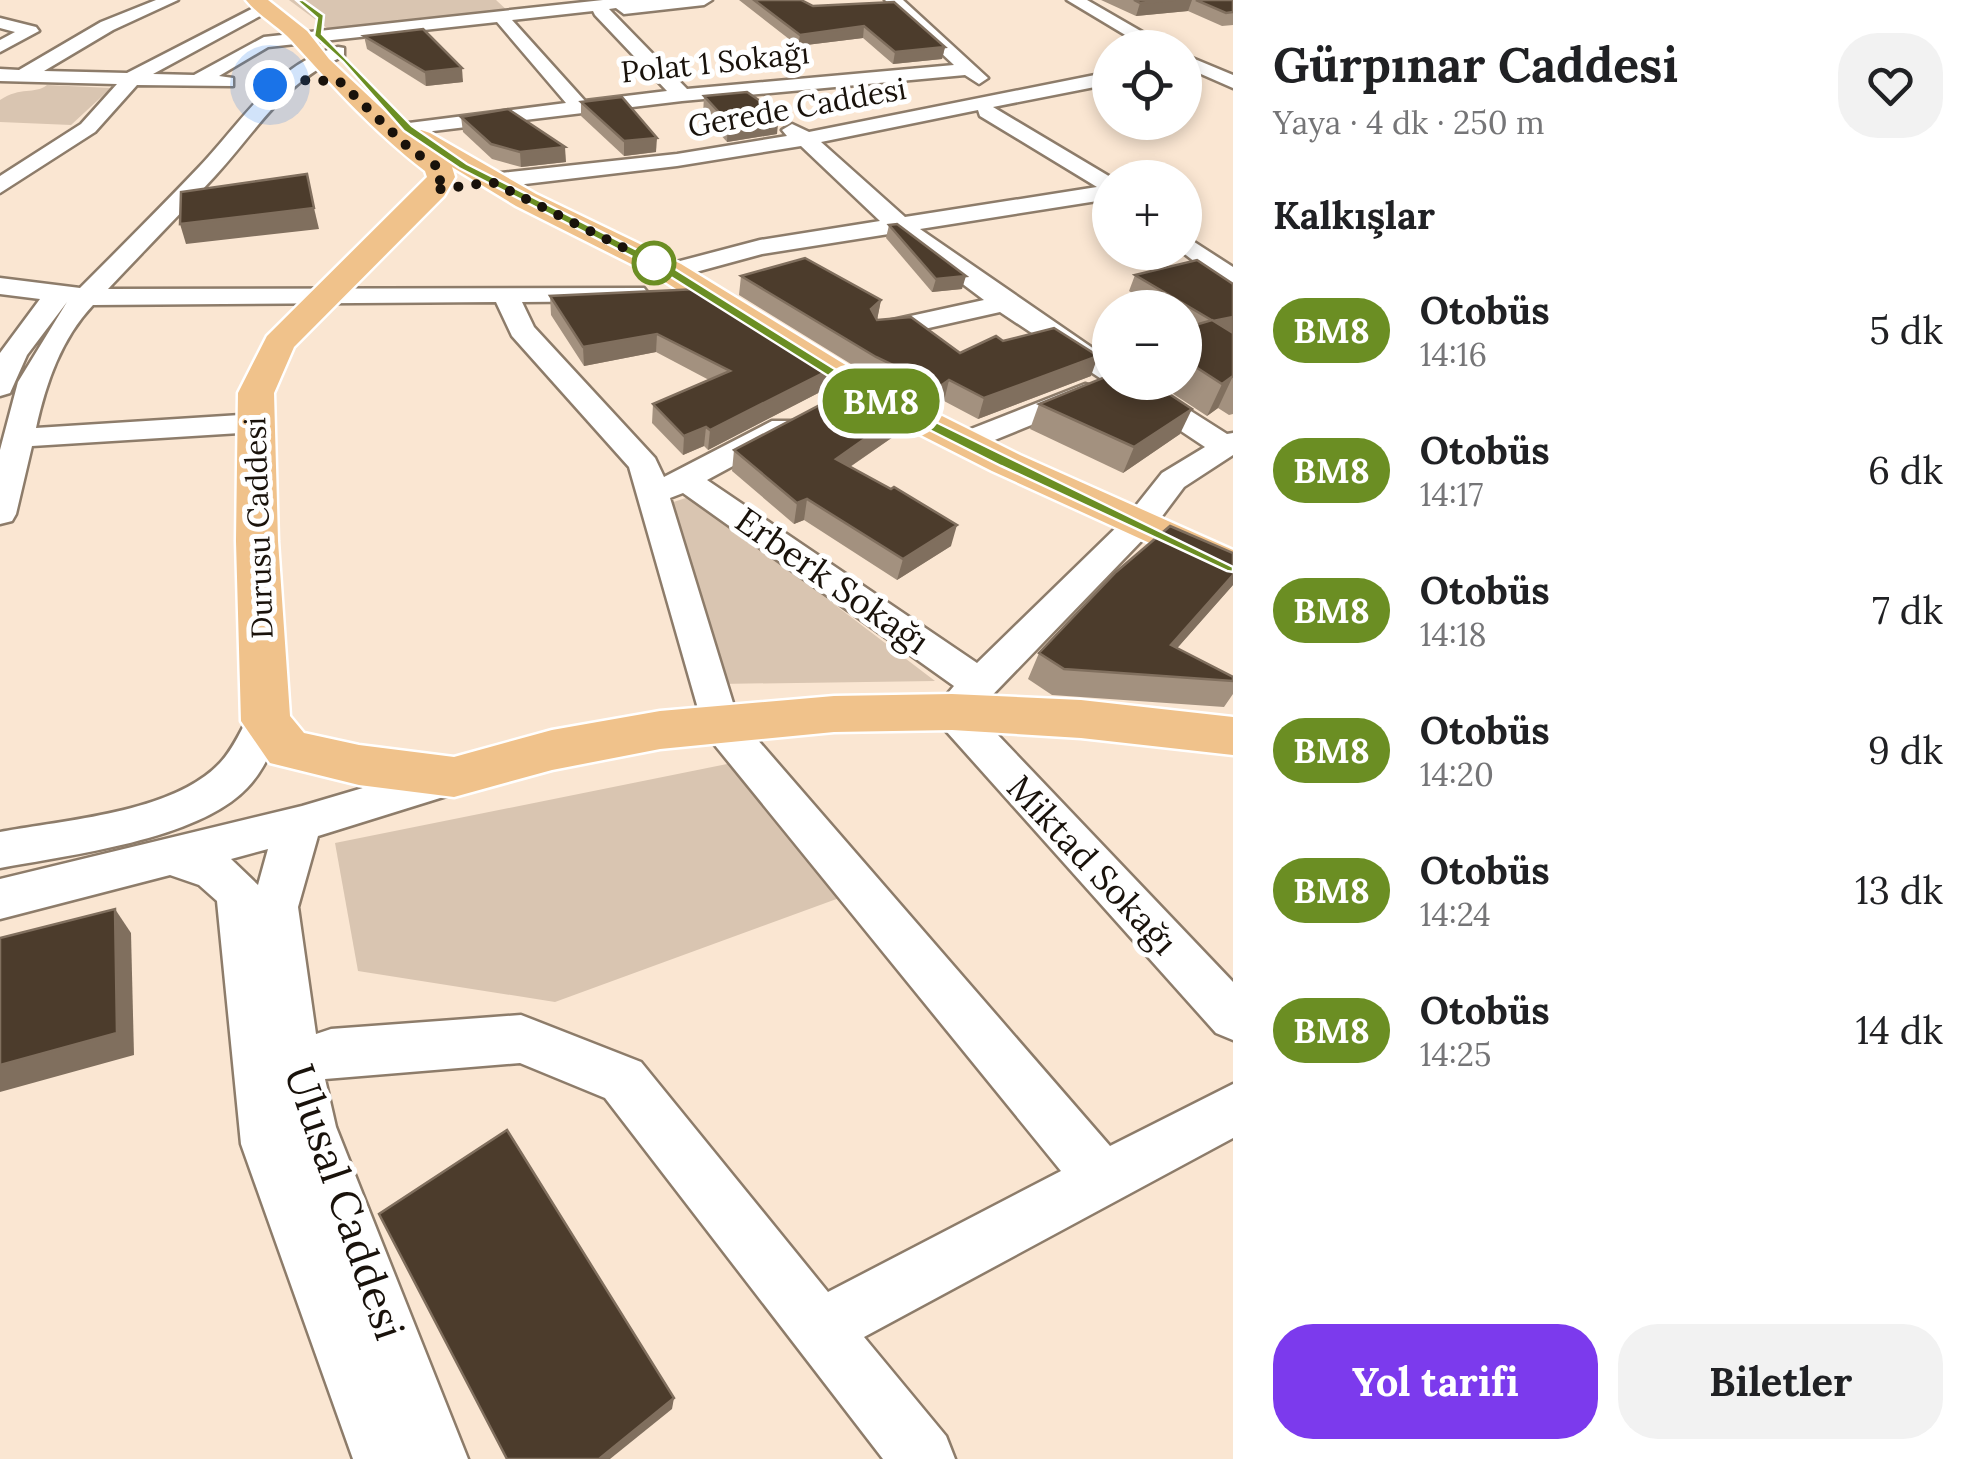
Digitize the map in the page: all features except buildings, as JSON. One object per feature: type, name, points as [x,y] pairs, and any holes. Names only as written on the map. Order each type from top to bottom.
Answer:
[{"type":"main road","points":[[266,2],[432,148],[477,194]]},
{"type":"main road","points":[[317,46],[339,81],[411,150],[438,167],[442,177],[422,202]]},
{"type":"main road","points":[[422,202],[477,194],[556,200],[857,388],[1233,567]]},
{"type":"main road","name":"Durusu Caddesi","points":[[266,722],[257,541],[256,393],[278,343],[422,202]]},
{"type":"main road","points":[[266,722],[288,748],[317,758],[454,777],[552,750],[718,722],[834,714],[965,698],[1081,720],[1233,736]]},
{"type":"street","points":[[0,91],[107,26],[170,0]]},
{"type":"street","points":[[0,387],[13,354],[58,294],[267,84],[317,46],[624,1],[704,0]]},
{"type":"street","points":[[1060,0],[1111,30]]},
{"type":"street","points":[[1075,0],[1129,30]]},
{"type":"street","points":[[0,186],[88,128],[134,77],[266,2]]},
{"type":"street","points":[[199,80],[264,42],[317,46],[659,2]]},
{"type":"street","points":[[890,3],[969,69],[1017,102]]},
{"type":"street","points":[[601,11],[682,95]]},
{"type":"street","points":[[504,22],[582,108]]},
{"type":"street","points":[[0,24],[30,30],[0,47]]},
{"type":"street","name":"Polat 1 Sokağı","points":[[408,128],[682,95],[969,69]]},
{"type":"street","points":[[1202,71],[1233,82]]},
{"type":"street","points":[[1202,74],[1233,91]]},
{"type":"street","points":[[0,75],[267,84],[339,81]]},
{"type":"street","name":"Gerede Caddesi","points":[[477,194],[644,164],[812,143],[987,112],[1092,83]]},
{"type":"street","points":[[0,514],[32,382],[69,315],[209,169],[267,84]]},
{"type":"street","name":"Gerede Caddesi","points":[[556,200],[812,143],[1092,89]]},
{"type":"street","points":[[735,90],[812,143],[897,223],[1004,303],[1092,360]]},
{"type":"street","points":[[987,112],[1092,178]]},
{"type":"street","points":[[670,271],[760,247],[1092,192]]},
{"type":"street","points":[[1202,256],[1233,280]]},
{"type":"street","points":[[0,286],[86,296],[321,298],[701,291]]},
{"type":"street","points":[[507,297],[522,330],[644,465],[718,722],[1102,1179]]},
{"type":"street","points":[[884,330],[1004,303]]},
{"type":"street","points":[[652,496],[857,388]]},
{"type":"street","points":[[964,442],[1092,390]]},
{"type":"street","points":[[965,698],[1138,524],[1173,480],[1229,444],[1157,400]]},
{"type":"street","points":[[19,438],[256,423]]},
{"type":"street","name":"Erberk Sokağı","points":[[685,478],[965,698]]},
{"type":"street","name":"Miktad Sokağı","points":[[965,698],[1233,1017]]},
{"type":"street","points":[[0,850],[178,811],[233,777],[266,722]]},
{"type":"street","points":[[0,899],[302,823],[454,777]]},
{"type":"street","name":"Ulusal Caddesi","points":[[302,823],[288,852],[275,907],[278,1072],[310,1127],[436,1459]]},
{"type":"street","points":[[171,856],[214,872],[239,892],[278,1072],[268,1144],[385,1459]]},
{"type":"street","points":[[278,1072],[331,1054],[521,1039],[623,1080],[923,1459]]},
{"type":"street","points":[[805,1312],[1102,1179],[1233,1110]]},
{"type":"shaded area","points":[[289,0],[496,0],[510,13],[331,31]]},
{"type":"shaded area","points":[[47,85],[111,88],[71,125],[0,122],[0,100]]},
{"type":"shaded area","points":[[692,496],[935,681],[718,684],[661,506]]},
{"type":"shaded area","points":[[732,763],[842,897],[555,1002],[358,971],[335,843]]},
{"type":"bus line","name":"BM8","points":[[300,0],[321,17],[317,34],[432,148],[526,200],[670,271],[857,388],[1006,463],[1233,567]]},
{"type":"route","points":[[270,85],[287,80],[339,81],[411,150],[438,167],[442,177],[434,190],[492,182],[654,263]]}]
